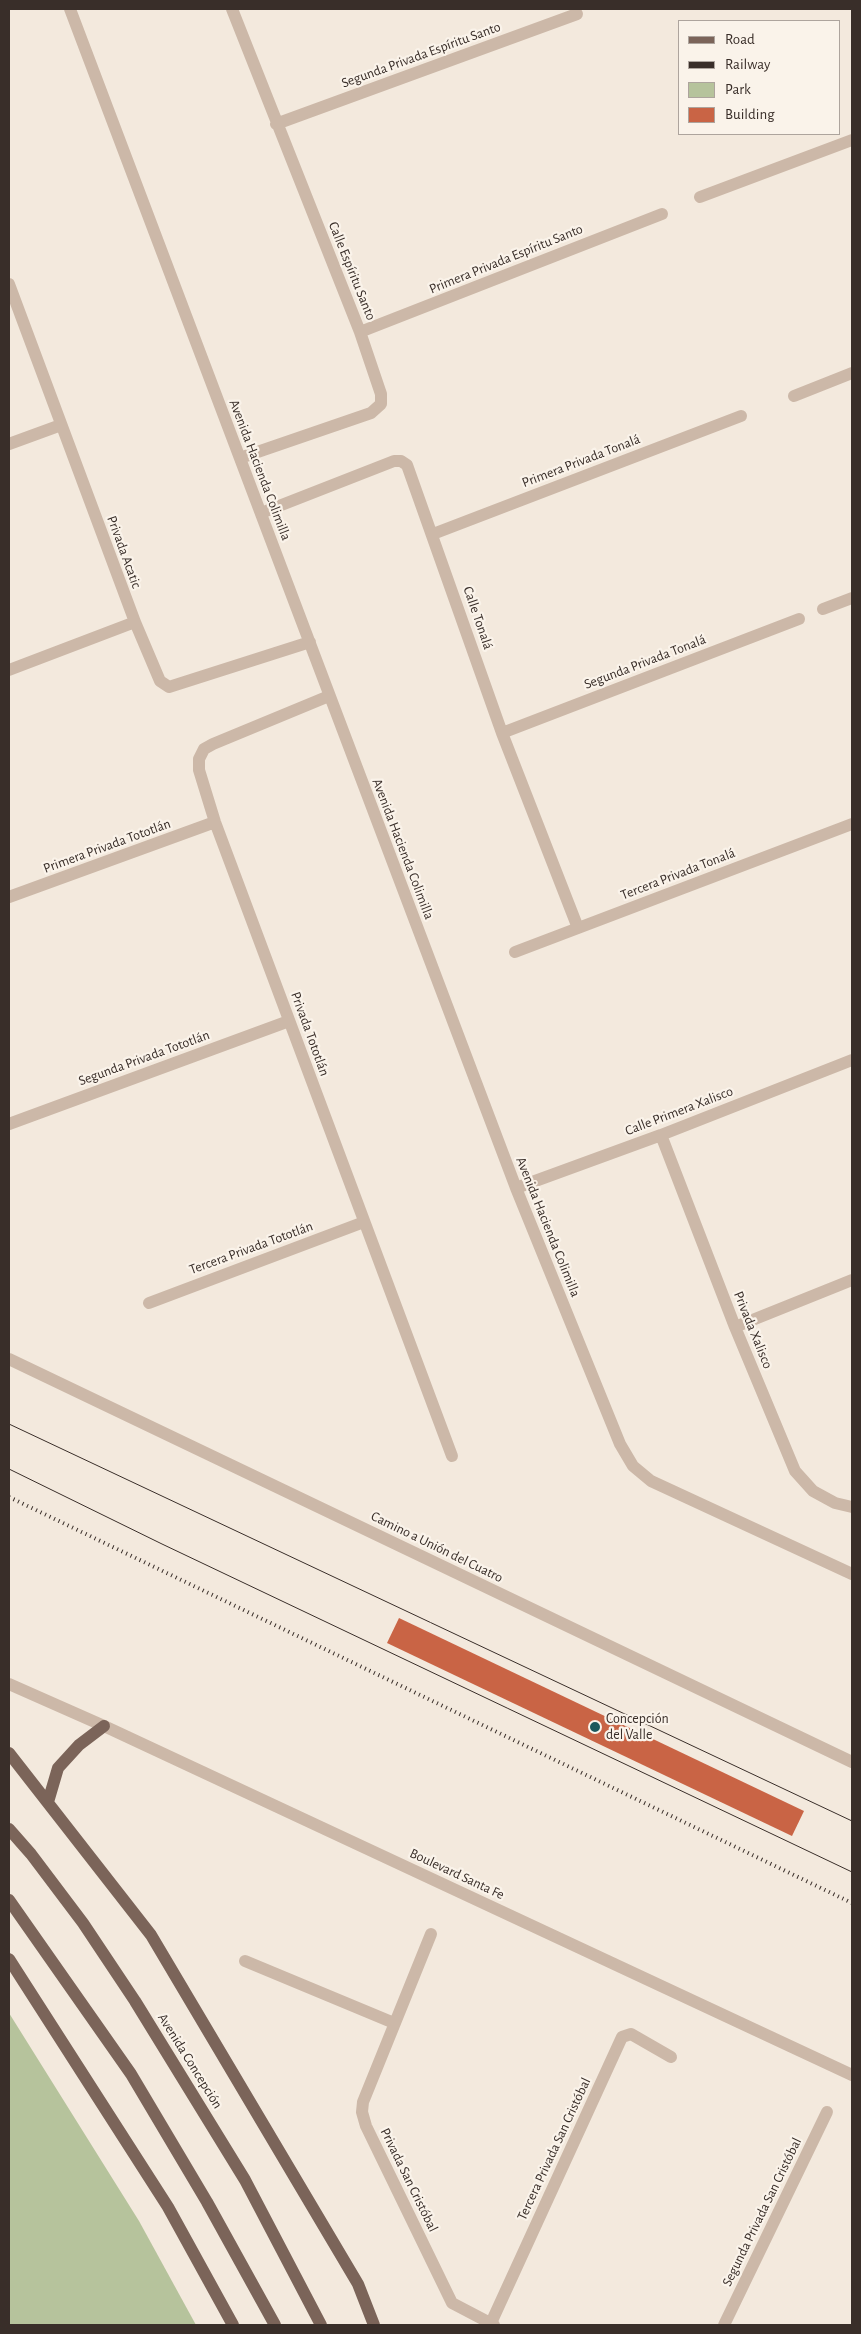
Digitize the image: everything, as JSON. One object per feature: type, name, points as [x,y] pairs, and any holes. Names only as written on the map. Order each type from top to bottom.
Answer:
[{"type":"main road","points":[[48,1802],[58,1768],[79,1745],[104,1726]]},
{"type":"main road","points":[[9,1753],[151,1935],[358,2284],[374,2325]]},
{"type":"main road","name":"Avenida Concepción","points":[[9,1829],[31,1854],[83,1923],[135,2000],[245,2180],[321,2325]]},
{"type":"main road","points":[[9,1900],[131,2074],[275,2325]]},
{"type":"main road","points":[[9,1959],[168,2206],[233,2325]]},
{"type":"street","name":"Avenida Hacienda Colimilla","points":[[70,9],[516,1188],[620,1444],[633,1466],[651,1481],[852,1574]]},
{"type":"street","name":"Calle Espíritu Santo","points":[[232,9],[360,332],[381,394],[381,404],[371,413],[240,458]]},
{"type":"street","name":"Segunda Privada Espíritu Santo","points":[[276,124],[577,14]]},
{"type":"street","points":[[700,197],[852,140]]},
{"type":"street","name":"Primera Privada Espíritu Santo","points":[[360,332],[662,214]]},
{"type":"street","name":"Privada Acatic","points":[[9,284],[134,622],[160,681],[169,687],[310,642]]},
{"type":"street","points":[[794,396],[852,373]]},
{"type":"street","name":"Primera Privada Tonalá","points":[[433,534],[741,416]]},
{"type":"street","points":[[9,444],[61,425]]},
{"type":"street","name":"Calle Tonalá","points":[[261,513],[388,463],[402,461],[410,472],[502,733],[578,928]]},
{"type":"street","points":[[823,609],[852,598]]},
{"type":"street","name":"Segunda Privada Tonalá","points":[[502,733],[799,619]]},
{"type":"street","points":[[9,670],[134,622]]},
{"type":"street","name":"Privada Tototlán","points":[[329,696],[204,749],[198,759],[199,770],[215,822],[452,1456]]},
{"type":"street","name":"Primera Privada Tototlán","points":[[9,897],[215,822]]},
{"type":"street","name":"Tercera Privada Tonalá","points":[[515,952],[852,824]]},
{"type":"street","name":"Segunda Privada Tototlán","points":[[9,1124],[289,1021]]},
{"type":"street","name":"Calle Primera Xalisco","points":[[516,1188],[661,1135],[852,1060]]},
{"type":"street","name":"Privada Xalisco","points":[[661,1135],[735,1327],[795,1471],[813,1491],[835,1504],[852,1507]]},
{"type":"street","name":"Tercera Privada Tototlán","points":[[149,1303],[364,1222]]},
{"type":"street","points":[[735,1327],[852,1280]]},
{"type":"street","name":"Camino a Unión del Cuatro","points":[[9,1359],[852,1762]]},
{"type":"street","name":"Boulevard Santa Fe","points":[[9,1684],[48,1700],[852,2075]]},
{"type":"street","name":"Boulevard Santa Fe","points":[[9,1695],[48,1700]]},
{"type":"street","name":"Privada San Cristóbal","points":[[431,1934],[361,2107],[364,2120],[452,2303],[493,2324]]},
{"type":"street","points":[[245,1961],[394,2023]]},
{"type":"street","name":"Tercera Privada San Cristóbal","points":[[493,2324],[622,2037],[631,2034],[671,2057]]},
{"type":"street","name":"Segunda Privada San Cristóbal","points":[[724,2325],[827,2112]]},
{"type":"green space","points":[[9,2013],[139,2221],[196,2325],[9,2325]]},
{"type":"building","name":"Concepción del Valle","points":[[399,1618],[804,1811],[792,1836],[387,1643]]},
{"type":"tram line","points":[[9,1424],[852,1821]]},
{"type":"tram line","points":[[9,1469],[162,1544],[852,1872]]},
{"type":"railway","points":[[9,1497],[852,1903]]},
{"type":"place","name":"Concepción del Valle","points":[[595,1727]]}]
